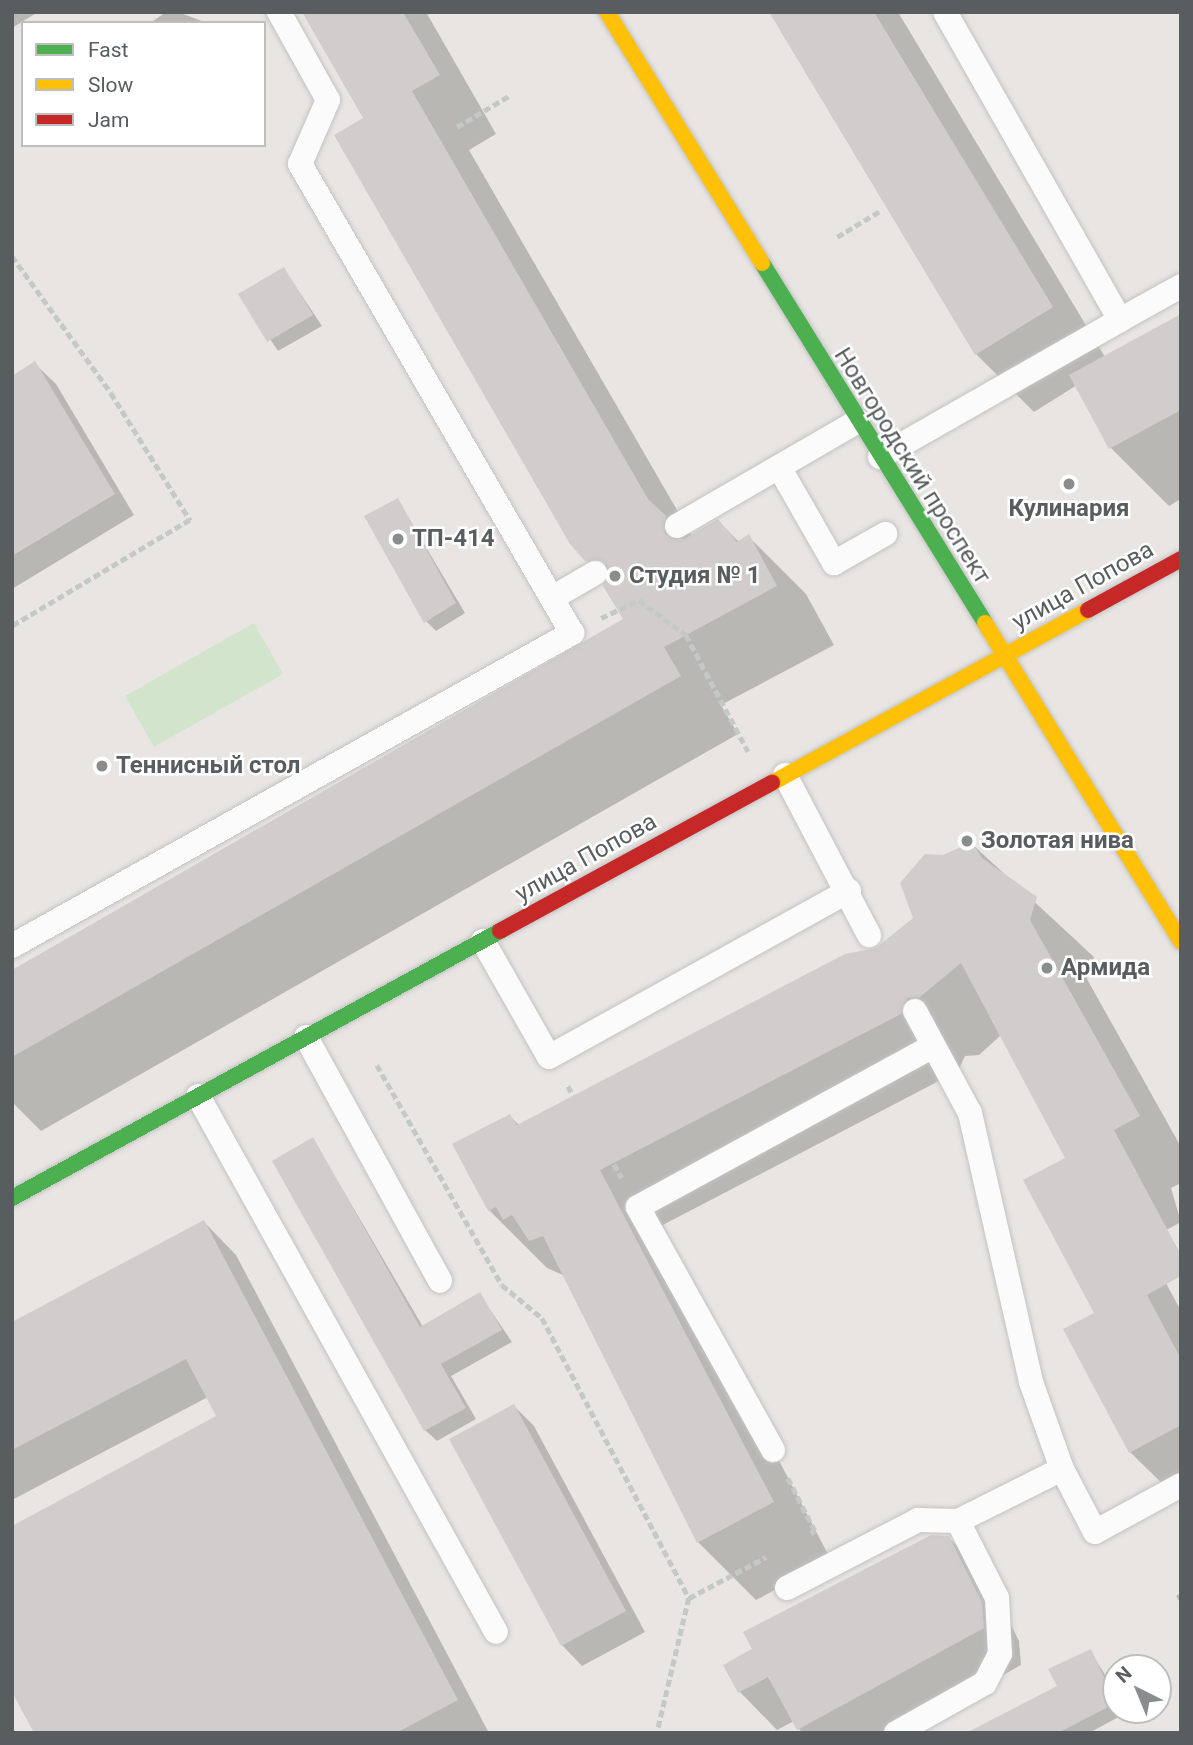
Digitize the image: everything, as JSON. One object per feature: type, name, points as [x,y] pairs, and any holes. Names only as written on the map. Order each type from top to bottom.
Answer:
[{"type":"street","name":"Новгородский проспект","points":[[607,12],[1002,656],[1181,941]]},
{"type":"street","name":"улица Попова","points":[[13,1194],[198,1096],[1181,559]]},
{"type":"lane","points":[[12,946],[572,633],[300,164],[328,100],[279,12]]},
{"type":"lane","points":[[946,12],[1120,320]]},
{"type":"lane","points":[[880,457],[1181,286]]},
{"type":"lane","points":[[677,526],[858,421]]},
{"type":"lane","points":[[779,467],[834,563],[885,534]]},
{"type":"lane","points":[[552,598],[595,573]]},
{"type":"lane","points":[[785,775],[849,891],[869,935]]},
{"type":"lane","points":[[483,941],[549,1057],[849,891]]},
{"type":"lane","points":[[915,1011],[970,1114],[1031,1382],[1062,1469],[1095,1532],[1181,1485]]},
{"type":"lane","points":[[306,1037],[440,1281]]},
{"type":"lane","points":[[774,1450],[638,1207],[932,1047]]},
{"type":"lane","points":[[198,1096],[496,1632]]},
{"type":"lane","points":[[788,1588],[918,1520],[958,1521],[1062,1469]]},
{"type":"lane","points":[[896,1733],[985,1683],[1000,1654],[997,1598],[958,1521]]},
{"type":"path","points":[[457,127],[509,96]]},
{"type":"path","points":[[837,237],[880,211]]},
{"type":"path","points":[[12,256],[111,393],[190,520],[12,626]]},
{"type":"path","points":[[572,633],[639,600],[686,635],[748,752]]},
{"type":"path","points":[[377,1065],[502,1285],[542,1318],[689,1598],[657,1733]]},
{"type":"path","points":[[774,1450],[815,1531],[804,1537]]},
{"type":"path","points":[[689,1598],[781,1549]]},
{"type":"green space","points":[[254,623],[283,674],[154,747],[125,696]]},
{"type":"building","points":[[302,12],[403,12],[440,75],[412,91],[648,499],[666,516],[665,534],[684,539],[718,519],[737,542],[749,534],[777,586],[664,647],[681,676],[12,1057],[12,970],[623,619],[603,586],[607,565],[585,561],[570,544],[334,135],[363,118]]},
{"type":"building","points":[[769,12],[874,12],[1053,307],[975,355]]},
{"type":"building","points":[[284,267],[313,315],[267,342],[238,294]]},
{"type":"building","points":[[1181,314],[1181,410],[1109,449],[1069,375]]},
{"type":"building","points":[[35,361],[115,494],[12,556],[12,376]]},
{"type":"building","points":[[398,498],[456,603],[424,623],[364,516]]},
{"type":"building","points":[[972,842],[982,858],[1037,897],[1030,920],[1140,1116],[1114,1130],[1181,1255],[1181,1276],[1147,1295],[1181,1359],[1181,1425],[1129,1453],[1063,1329],[1094,1313],[1023,1180],[1065,1158],[961,963],[920,997],[907,998],[901,1014],[600,1170],[774,1502],[697,1543],[543,1236],[529,1241],[512,1215],[503,1220],[496,1207],[488,1211],[452,1144],[510,1114],[517,1125],[845,954],[876,948],[913,918],[900,883],[925,854],[943,855]]},
{"type":"building","points":[[313,1137],[420,1327],[480,1292],[502,1330],[441,1364],[466,1408],[424,1431],[272,1161]]},
{"type":"building","points":[[204,1220],[458,1700],[396,1733],[34,1733],[12,1692],[12,1526],[216,1416],[186,1359],[12,1450],[12,1322]]},
{"type":"building","points":[[514,1404],[626,1611],[561,1646],[449,1439]]},
{"type":"building","points":[[931,1535],[949,1536],[982,1602],[984,1628],[797,1730],[768,1677],[738,1693],[723,1665],[752,1649],[743,1632]]},
{"type":"building","points":[[1091,1649],[1102,1673],[1102,1710],[1058,1733],[966,1733],[1057,1686],[1048,1669]]},
{"type":"traffic: fast","points":[[762,263],[985,623]]},
{"type":"traffic: fast","points":[[12,1198],[500,931]]},
{"type":"traffic: slow","points":[[607,12],[762,263]]},
{"type":"traffic: slow","points":[[772,783],[1088,610]]},
{"type":"traffic: slow","points":[[985,623],[1181,941]]},
{"type":"traffic: jam","points":[[1088,610],[1181,559]]},
{"type":"traffic: jam","points":[[500,931],[772,783]]},
{"type":"place","name":"Кулинария","points":[[1069,484]]},
{"type":"place","name":"ТП-414","points":[[398,539]]},
{"type":"place","name":"Студия № 1","points":[[615,576]]},
{"type":"place","name":"Теннисный стол","points":[[102,766]]},
{"type":"place","name":"Золотая нива","points":[[967,841]]},
{"type":"place","name":"Армида","points":[[1047,968]]}]
